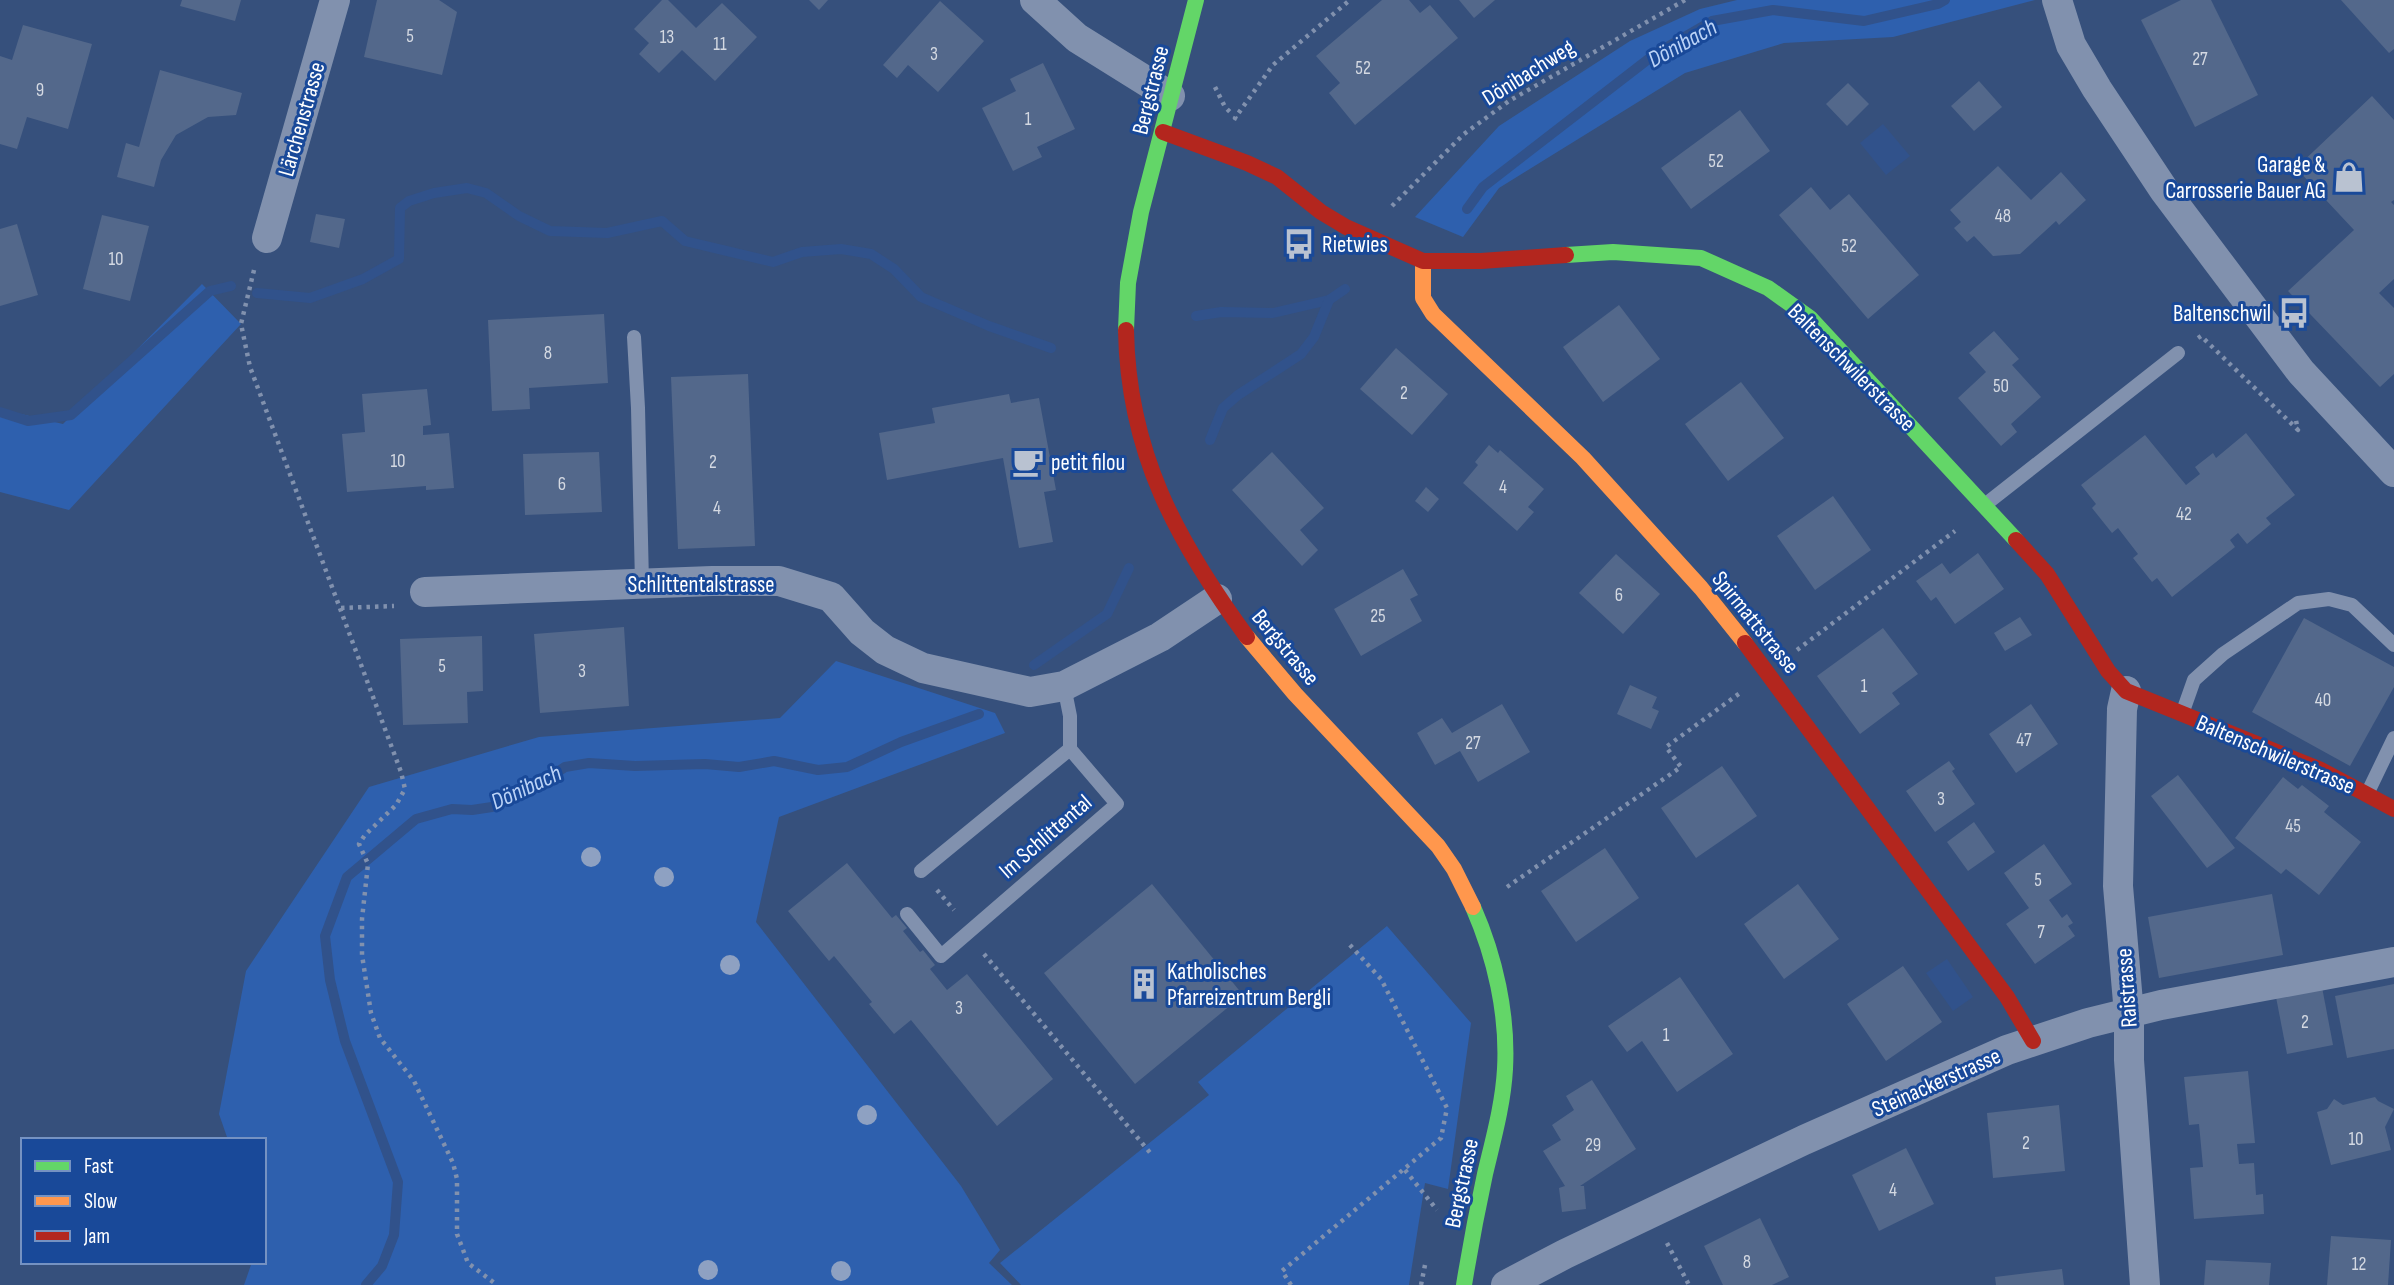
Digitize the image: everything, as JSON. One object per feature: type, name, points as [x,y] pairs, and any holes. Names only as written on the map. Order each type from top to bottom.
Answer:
[{"type":"street","name":"Lärchenstrasse","points":[[267,238],[335,0]]},
{"type":"street","points":[[1035,0],[1077,38],[1170,96]]},
{"type":"street","name":"Bergstrasse","points":[[1196,0],[1138,228],[1128,281],[1125,306],[1129,380],[1139,435],[1163,502],[1182,542],[1217,599],[1262,657],[1438,846],[1463,882],[1480,921],[1497,991],[1505,1066],[1497,1123],[1464,1285]]},
{"type":"street","points":[[2057,0],[2071,45],[2164,190],[2301,372],[2394,472]]},
{"type":"street","name":"Baltenschwilerstrasse","points":[[1163,132],[1248,163],[1277,177],[1321,212],[1346,227],[1423,261],[1481,261],[1613,252],[1701,258],[1768,288],[1810,318],[2047,574],[2108,671],[2126,691],[2321,770],[2394,809]]},
{"type":"street","name":"Spirmattstrasse","points":[[1423,261],[1423,298],[1433,314],[1583,458],[1701,588],[1769,672],[2007,997],[2033,1041]]},
{"type":"street","name":"Schlittentalstrasse","points":[[425,592],[642,583],[779,581],[831,597],[862,632],[885,650],[923,667],[1030,692],[1064,686],[1160,637],[1217,599]]},
{"type":"street","name":"Raistrasse","points":[[2126,691],[2122,709],[2118,886],[2129,1014],[2129,1060],[2145,1285]]},
{"type":"street","name":"Steinackerstrasse","points":[[1506,1285],[1804,1140],[2007,1050],[2088,1023],[2161,1005],[2394,962]]},
{"type":"lane","points":[[634,337],[642,583]]},
{"type":"lane","points":[[1984,505],[2178,353]]},
{"type":"lane","points":[[2182,715],[2194,680],[2223,654],[2298,603],[2329,599],[2352,605],[2394,645]]},
{"type":"lane","points":[[921,871],[1070,749],[1070,716],[1064,686]]},
{"type":"lane","points":[[2368,793],[2394,738]]},
{"type":"lane","name":"Im Schlittental","points":[[907,914],[941,956],[1117,804],[1070,749]]},
{"type":"path","points":[[1245,103],[1273,65],[1350,0]]},
{"type":"path","name":"Dönibachweg","points":[[1404,193],[1464,134],[1509,101],[1685,0]]},
{"type":"path","points":[[267,238],[251,279],[241,324],[250,367],[341,608],[405,789],[396,805],[365,835],[359,845],[368,864],[362,956],[371,1013],[380,1038],[414,1081],[453,1163],[457,1179],[457,1234],[468,1263],[497,1285]]},
{"type":"path","points":[[2178,353],[2202,336],[2298,430],[2290,385],[2301,372]]},
{"type":"path","points":[[1798,649],[1950,535]]},
{"type":"path","points":[[341,608],[425,605],[425,592]]},
{"type":"path","points":[[1507,887],[1681,767],[1666,747],[1769,672]]},
{"type":"path","points":[[921,871],[1152,1155]]},
{"type":"path","points":[[1291,1285],[1282,1271],[1441,1138],[1447,1108],[1381,979],[1349,944]]},
{"type":"path","points":[[1405,1170],[1437,1210]]},
{"type":"path","points":[[1651,1215],[1689,1285]]},
{"type":"shaded area","points":[[1737,0],[2035,0],[1893,37],[1784,43],[1685,73],[1499,188],[1463,237],[1415,217],[1499,126],[1630,41],[1700,9]]},
{"type":"shaded area","points":[[1883,124],[1910,156],[1886,175],[1860,143]]},
{"type":"shaded area","points":[[202,284],[241,324],[69,510],[0,492],[0,409],[63,424]]},
{"type":"shaded area","points":[[836,661],[995,713],[1005,733],[779,817],[756,922],[961,1186],[1000,1250],[989,1263],[1012,1285],[244,1285],[251,1264],[266,1264],[266,1138],[227,1138],[219,1114],[246,971],[369,787],[539,737],[780,718]]},
{"type":"shaded area","points":[[1387,926],[1471,1023],[1448,1189],[1425,1183],[1409,1285],[1021,1285],[1000,1263],[1209,1095],[1198,1082]]},
{"type":"shaded area","points":[[1947,959],[1973,997],[1953,1011],[1926,973]]},
{"type":"building","points":[[182,0],[241,0],[235,21],[180,6]]},
{"type":"building","points":[[377,0],[439,0],[457,12],[442,75],[364,57]]},
{"type":"building","points":[[662,0],[668,0],[696,28],[722,3],[757,37],[715,81],[682,50],[659,73],[639,54],[649,43],[634,29]]},
{"type":"building","points":[[809,0],[828,0],[819,10]]},
{"type":"building","points":[[1382,0],[1409,0],[1420,13],[1430,5],[1458,38],[1355,125],[1329,93],[1340,83],[1316,56]]},
{"type":"building","points":[[1459,0],[1495,0],[1474,18]]},
{"type":"building","points":[[2181,0],[2211,0],[2258,95],[2195,127],[2141,20]]},
{"type":"building","points":[[2341,0],[2394,0],[2394,49],[2389,53]]},
{"type":"building","points":[[940,1],[984,41],[938,92],[908,65],[897,78],[883,65]]},
{"type":"building","points":[[23,25],[92,44],[68,129],[27,117],[17,149],[0,144],[0,56],[12,60]]},
{"type":"building","points":[[1043,63],[1075,129],[1037,147],[1042,157],[1013,171],[982,108],[1016,91],[1010,79]]},
{"type":"building","points":[[160,70],[242,93],[236,115],[208,117],[176,135],[161,160],[154,187],[117,177],[126,143],[139,147]]},
{"type":"building","points":[[1979,81],[2002,107],[1974,131],[1951,106]]},
{"type":"building","points":[[1848,83],[1869,104],[1847,126],[1826,104]]},
{"type":"building","points":[[2372,96],[2394,120],[2394,200],[2391,202],[2394,205],[2394,279],[2379,293],[2394,308],[2394,374],[2380,387],[2288,291],[2354,230],[2296,168]]},
{"type":"building","points":[[1740,110],[1770,151],[1691,209],[1661,168]]},
{"type":"building","points":[[1998,166],[2031,200],[2061,172],[2086,200],[2059,225],[2056,221],[2020,254],[1993,256],[1974,236],[1967,242],[1954,228],[1961,222],[1950,210]]},
{"type":"building","points":[[1811,187],[1830,210],[1849,194],[1919,275],[1868,319],[1779,215]]},
{"type":"building","points":[[316,214],[345,219],[339,248],[310,242]]},
{"type":"building","points":[[102,215],[149,226],[130,301],[83,289]]},
{"type":"building","points":[[17,224],[38,295],[0,306],[0,229]]},
{"type":"building","points":[[1619,305],[1660,359],[1603,402],[1563,347]]},
{"type":"building","points":[[604,314],[608,383],[529,388],[530,409],[492,411],[488,320]]},
{"type":"building","points":[[1994,331],[2019,359],[2012,365],[2041,397],[2011,424],[2017,432],[2001,446],[1958,398],[1986,372],[1969,353]]},
{"type":"building","points":[[1396,348],[1448,394],[1412,435],[1360,389]]},
{"type":"building","points":[[748,374],[755,546],[678,549],[671,377]]},
{"type":"building","points":[[1741,382],[1784,438],[1728,481],[1685,424]]},
{"type":"building","points":[[427,389],[431,425],[423,426],[423,435],[449,433],[454,488],[426,490],[426,486],[347,492],[342,434],[365,432],[362,394]]},
{"type":"building","points":[[1009,394],[1011,403],[1039,398],[1056,490],[1044,492],[1053,542],[1019,548],[1003,458],[887,480],[879,433],[935,423],[932,408]]},
{"type":"building","points":[[2246,433],[2295,495],[2266,518],[2271,524],[2247,544],[2238,533],[2230,540],[2235,547],[2172,597],[2157,578],[2152,582],[2133,558],[2138,554],[2118,528],[2112,533],[2092,508],[2096,504],[2081,485],[2145,435],[2186,485],[2200,474],[2195,467],[2213,453],[2216,458]]},
{"type":"building","points":[[1489,445],[1498,453],[1500,450],[1544,489],[1528,507],[1534,512],[1517,531],[1463,483],[1478,465],[1475,462]]},
{"type":"building","points":[[599,452],[602,512],[525,515],[523,454]]},
{"type":"building","points":[[1272,452],[1324,508],[1300,530],[1318,550],[1302,566],[1232,490]]},
{"type":"building","points":[[1426,487],[1439,499],[1428,512],[1415,501]]},
{"type":"building","points":[[1833,496],[1871,550],[1815,590],[1777,536]]},
{"type":"building","points":[[1978,553],[2004,589],[1955,624],[1936,597],[1931,601],[1916,581],[1942,563],[1950,574]]},
{"type":"building","points":[[1616,554],[1660,594],[1623,634],[1579,593]]},
{"type":"building","points":[[1403,569],[1418,595],[1410,599],[1422,621],[1361,656],[1334,609]]},
{"type":"building","points":[[2020,617],[2032,635],[2005,651],[1994,633]]},
{"type":"building","points":[[2304,618],[2394,667],[2394,687],[2350,766],[2252,712]]},
{"type":"building","points":[[624,627],[629,706],[540,713],[534,634]]},
{"type":"building","points":[[1883,628],[1918,674],[1892,693],[1900,704],[1860,734],[1817,676]]},
{"type":"building","points":[[482,636],[483,691],[467,692],[468,723],[403,725],[400,639]]},
{"type":"building","points":[[1630,685],[1657,697],[1652,708],[1659,711],[1651,729],[1617,714]]},
{"type":"building","points":[[1502,704],[1530,752],[1478,782],[1460,751],[1435,765],[1417,733],[1442,718],[1452,733]]},
{"type":"building","points":[[2031,704],[2058,744],[2016,773],[1989,734]]},
{"type":"building","points":[[1949,761],[1955,769],[1952,771],[1975,804],[1935,832],[1906,791]]},
{"type":"building","points":[[1722,766],[1757,816],[1696,858],[1661,808]]},
{"type":"building","points":[[2178,775],[2235,848],[2207,868],[2151,796]]},
{"type":"building","points":[[2283,777],[2298,789],[2302,785],[2329,806],[2324,812],[2361,842],[2319,895],[2286,869],[2281,874],[2235,838]]},
{"type":"building","points":[[1974,822],[1995,852],[1968,871],[1947,842]]},
{"type":"building","points":[[2044,844],[2072,884],[2049,900],[2062,918],[2067,914],[2073,923],[2068,926],[2075,936],[2035,964],[2006,924],[2029,908],[2004,873]]},
{"type":"building","points":[[1605,848],[1639,898],[1576,942],[1541,891]]},
{"type":"building","points":[[847,863],[892,918],[896,915],[907,928],[903,931],[935,965],[930,969],[947,990],[967,974],[1053,1079],[997,1126],[911,1020],[894,1034],[834,956],[829,961],[788,911]]},
{"type":"building","name":"Katholisches Pfarreizentrum Bergli","points":[[1152,884],[1243,995],[1135,1084],[1044,973]]},
{"type":"building","points":[[1798,884],[1839,939],[1784,979],[1744,924]]},
{"type":"building","points":[[2272,894],[2283,955],[2159,978],[2148,917]]},
{"type":"building","points":[[1903,966],[1942,1022],[1886,1061],[1847,1004]]},
{"type":"building","points":[[1680,977],[1733,1054],[1677,1092],[1642,1041],[1627,1052],[1608,1026]]},
{"type":"building","points":[[2394,984],[2394,1049],[2347,1058],[2335,996]]},
{"type":"building","points":[[2322,987],[2333,1045],[2287,1054],[2276,997]]},
{"type":"building","points":[[2248,1071],[2255,1143],[2237,1144],[2239,1164],[2254,1163],[2256,1195],[2263,1194],[2264,1214],[2194,1219],[2190,1168],[2203,1167],[2199,1124],[2189,1125],[2184,1077]]},
{"type":"building","points":[[1592,1080],[1636,1149],[1580,1186],[1584,1186],[1586,1209],[1562,1212],[1559,1188],[1565,1186],[1543,1151],[1561,1140],[1552,1125],[1574,1110],[1566,1096]]},
{"type":"building","points":[[2375,1097],[2394,1109],[2385,1127],[2391,1150],[2331,1165],[2317,1112],[2327,1109],[2334,1099],[2343,1105]]},
{"type":"building","points":[[2059,1105],[2065,1171],[1993,1178],[1987,1113]]},
{"type":"building","points":[[1906,1148],[1934,1204],[1879,1231],[1852,1175]]},
{"type":"building","points":[[1760,1218],[1789,1277],[1772,1285],[1723,1285],[1704,1246]]},
{"type":"building","points":[[2331,1236],[2391,1240],[2388,1285],[2327,1285]]},
{"type":"building","points":[[2206,1260],[2271,1263],[2269,1285],[2204,1285]]},
{"type":"building","points":[[2062,1269],[2064,1285],[1996,1285],[1995,1277]]},
{"type":"waterway","name":"Dönibach","points":[[1467,209],[1483,187],[1655,54],[1712,21],[1773,10],[1864,21],[1938,4],[1945,0]]},
{"type":"waterway","points":[[257,293],[310,298],[363,279],[399,259],[400,208],[409,201],[434,193],[467,188],[486,193],[519,216],[550,231],[607,233],[662,221],[685,241],[773,262],[802,252],[841,249],[871,254],[894,269],[921,297],[989,326],[1051,348]]},
{"type":"waterway","points":[[0,412],[28,421],[71,415],[210,291],[231,286]]},
{"type":"waterway","name":"Dönibach","points":[[1210,440],[1223,408],[1238,395],[1301,354],[1314,337],[1329,300],[1345,289]]},
{"type":"waterway","points":[[1196,316],[1221,312],[1273,313],[1329,300]]},
{"type":"waterway","name":"Dönibach","points":[[1034,665],[1107,614],[1129,568]]},
{"type":"waterway","name":"Dönibach","points":[[366,1285],[382,1266],[394,1235],[398,1182],[345,1041],[330,980],[325,936],[347,877],[416,819],[452,809],[492,807],[544,781],[565,767],[589,763],[739,767],[774,761],[818,770],[847,767],[901,742],[979,714]]},
{"type":"traffic: fast","points":[[1126,330],[1128,283],[1141,212],[1196,0]]},
{"type":"traffic: fast","points":[[1566,255],[1613,252],[1701,258],[1768,288],[1810,318],[2016,540]]},
{"type":"traffic: fast","points":[[1464,1285],[1500,1109],[1505,1069],[1504,1028],[1498,986],[1488,946],[1473,907]]},
{"type":"traffic: slow","points":[[1423,261],[1423,298],[1433,314],[1583,458],[1701,588],[1745,643]]},
{"type":"traffic: slow","points":[[1247,637],[1295,694],[1438,846],[1454,869],[1473,907]]},
{"type":"traffic: jam","points":[[1163,132],[1277,177],[1321,212],[1346,227],[1423,261],[1481,261],[1566,255]]},
{"type":"traffic: jam","points":[[1126,330],[1129,375],[1136,416],[1161,494],[1199,566],[1247,637]]},
{"type":"traffic: jam","points":[[2016,540],[2047,574],[2108,671],[2126,691],[2321,770],[2394,809]]},
{"type":"traffic: jam","points":[[1745,643],[2007,997],[2033,1041]]},
{"type":"place","name":"Garage & Carrosserie Bauer AG","points":[[2349,177]]},
{"type":"place","name":"Rietwies","points":[[1299,244]]},
{"type":"place","name":"Baltenschwil","points":[[2294,313]]},
{"type":"place","name":"petit filou","points":[[1028,462]]},
{"type":"place","name":"Katholisches Pfarreizentrum Bergli","points":[[1144,984]]}]
